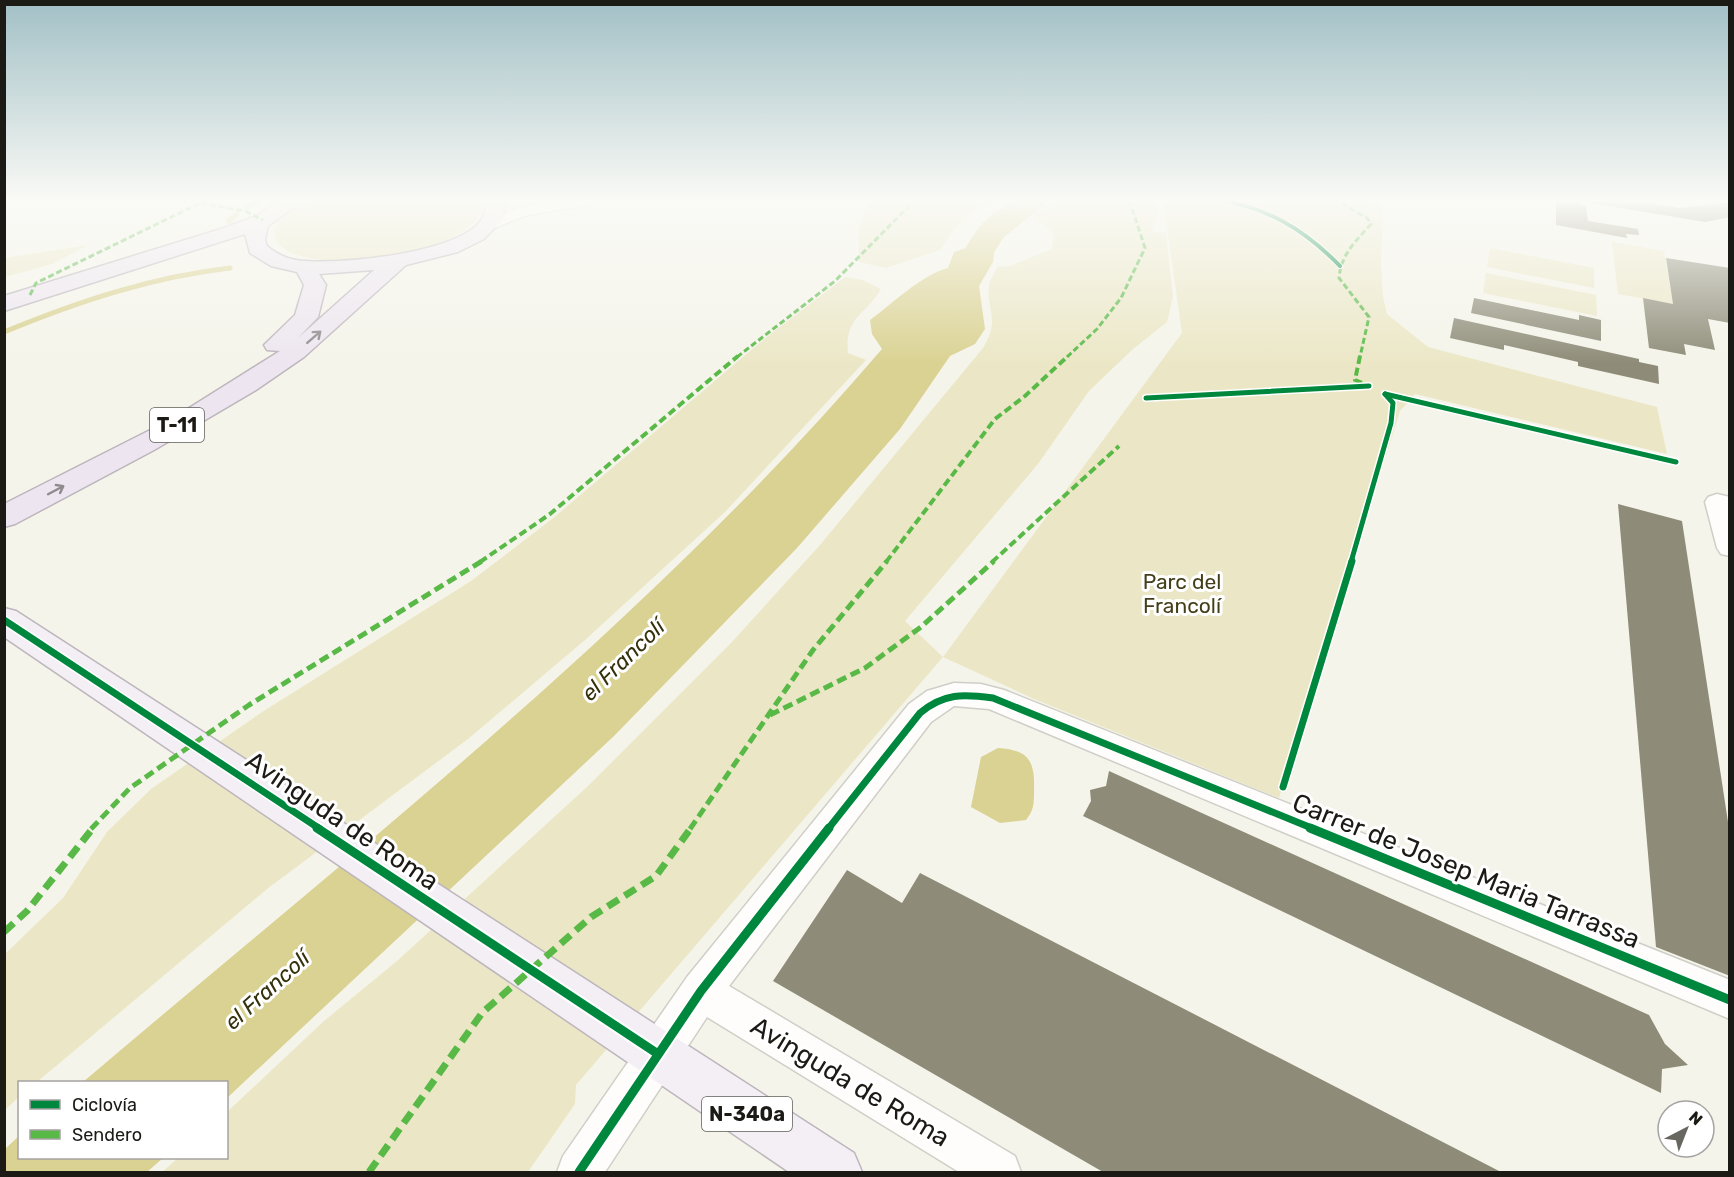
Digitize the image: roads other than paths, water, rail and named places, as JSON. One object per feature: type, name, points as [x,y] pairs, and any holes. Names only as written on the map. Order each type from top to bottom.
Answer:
[{"type":"highway","points":[[4,304],[81,278],[165,254]]},
{"type":"highway","points":[[4,314],[93,284],[175,261],[221,254]]},
{"type":"highway","points":[[244,254],[264,255]]},
{"type":"highway","name":"T-11","points":[[264,255],[304,267],[349,268],[398,262],[427,254]]},
{"type":"highway","name":"T-11","points":[[4,517],[243,388],[309,342],[366,287],[398,262]]},
{"type":"highway","name":"T-11","points":[[4,495],[172,411],[222,383],[260,357],[306,316],[315,285],[304,267]]},
{"type":"main road","name":"Avinguda de Roma","points":[[4,620],[835,1173]]},
{"type":"street","points":[[1730,505],[1717,502],[1730,548]]},
{"type":"street","name":"Carrer de Josep Maria Tarrassa","points":[[579,1173],[701,991],[920,713],[938,698],[961,694],[993,698],[1730,1000]]},
{"type":"street","name":"Avinguda de Roma","points":[[701,991],[999,1173]]},
{"type":"water","points":[[953,254],[994,254],[993,262],[979,286],[985,329],[975,344],[950,356],[900,429],[797,548],[614,736],[228,1097],[228,1081],[84,1081],[395,820],[599,640],[792,450],[882,349],[872,334],[870,320],[927,277],[948,268]]},
{"type":"water","points":[[998,748],[1017,751],[1031,764],[1034,803],[1026,820],[1000,823],[971,807],[981,757]]},
{"type":"water","points":[[18,1137],[18,1159],[162,1159],[147,1172],[5,1172],[5,1149]]},
{"type":"waterway","name":"el Francolí","points":[[943,309],[978,254]]},
{"type":"waterway","points":[[4,332],[59,311],[143,284],[230,268]]},
{"type":"park label","name":"Parc del Francolí","points":[[1182,593]]}]
